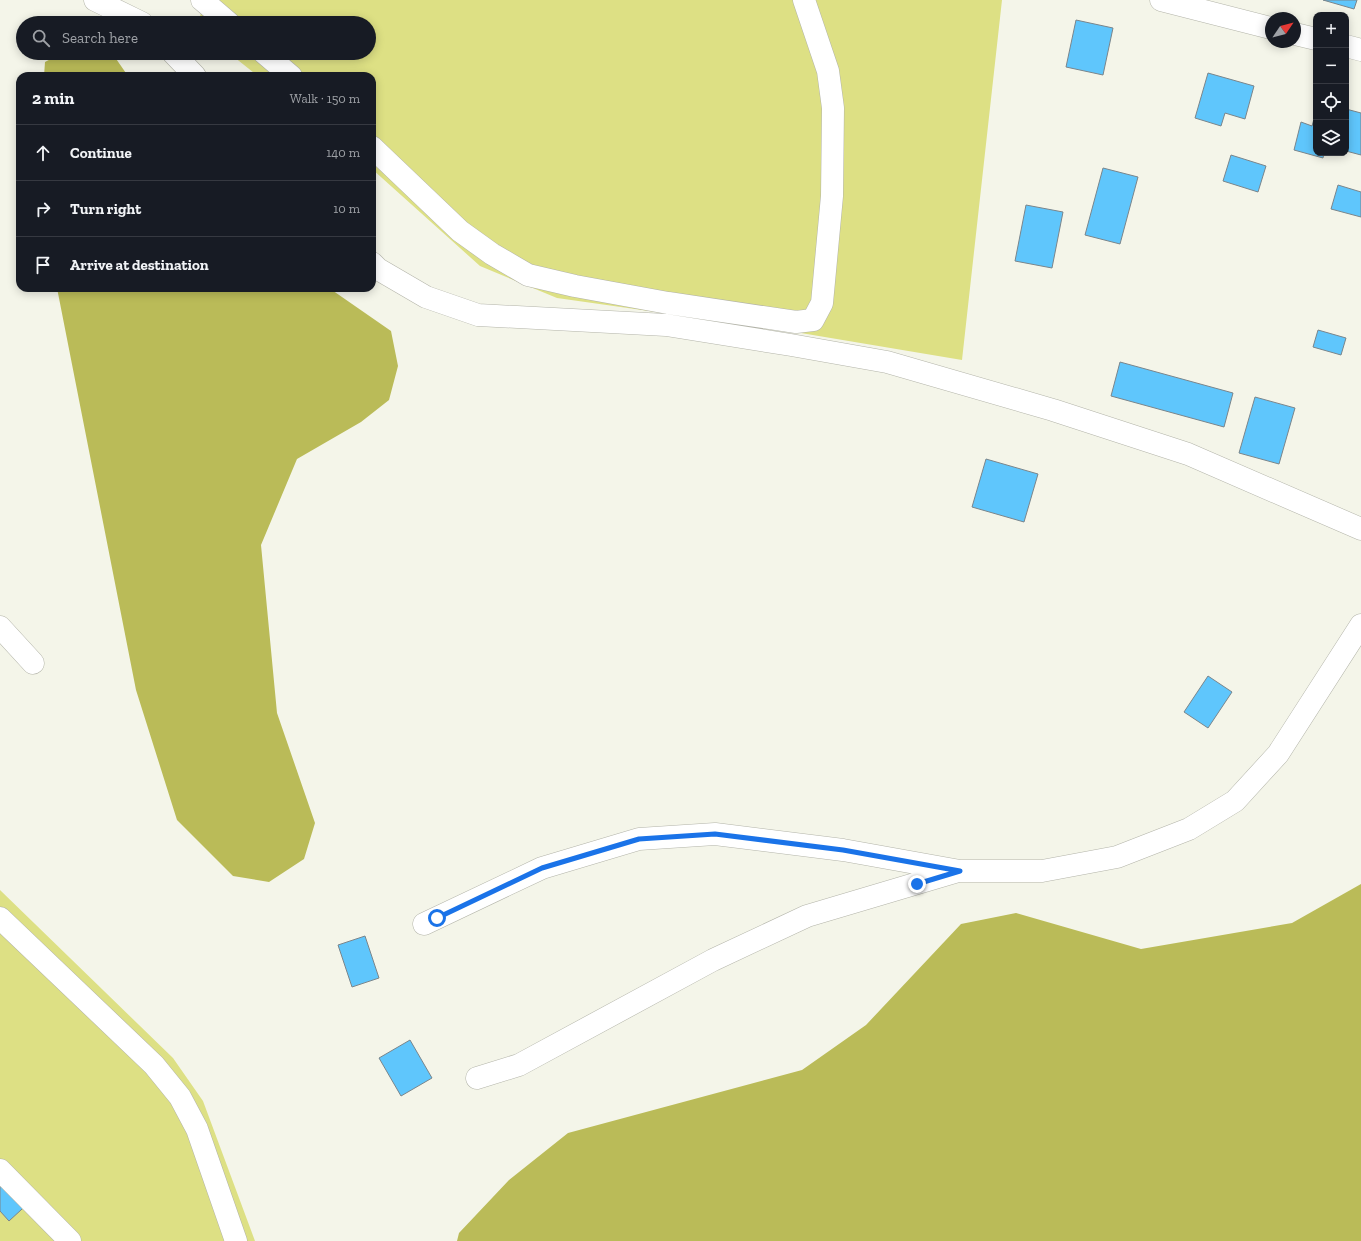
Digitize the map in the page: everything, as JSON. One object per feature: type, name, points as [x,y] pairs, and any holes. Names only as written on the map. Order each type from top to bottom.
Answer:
[{"type":"street","points":[[95,0],[128,16]]},
{"type":"street","points":[[202,0],[221,16]]},
{"type":"street","points":[[376,151],[460,231],[492,254],[528,275],[575,286],[668,303],[796,322],[813,320],[822,303],[832,196],[833,108],[828,71],[804,0]]},
{"type":"street","points":[[1161,0],[1265,26]]},
{"type":"street","points":[[1301,35],[1313,38]]},
{"type":"street","points":[[1349,47],[1361,50]]},
{"type":"street","points":[[180,60],[191,72]]},
{"type":"street","points":[[272,60],[285,72]]},
{"type":"street","points":[[376,267],[426,297],[478,315],[666,326],[791,345],[888,362],[1053,410],[1188,454],[1361,529]]},
{"type":"street","points":[[424,924],[542,868],[639,839],[715,834],[843,850],[960,871],[1042,871],[1117,857],[1189,829],[1235,801],[1278,754],[1361,625]]},
{"type":"street","points":[[0,627],[33,663]]},
{"type":"street","points":[[477,1078],[519,1065],[713,960],[807,916],[960,871]]},
{"type":"street","points":[[0,918],[154,1065],[180,1097],[197,1128],[236,1241]]},
{"type":"street","points":[[0,1170],[70,1241]]},
{"type":"green space","points":[[205,0],[1002,0],[962,360],[777,329],[557,298],[480,266],[376,173],[376,72],[253,72],[238,60],[376,60],[376,16],[200,16]]},
{"type":"green space","points":[[0,890],[173,1058],[203,1101],[255,1241],[0,1241]]},
{"type":"shaded area","points":[[49,60],[117,60],[125,72],[44,72],[45,62]]},
{"type":"shaded area","points":[[58,292],[335,292],[391,331],[398,366],[389,400],[361,422],[297,459],[261,545],[277,713],[315,823],[304,859],[269,882],[233,876],[177,820],[136,690]]},
{"type":"shaded area","points":[[1361,884],[1361,1241],[457,1241],[459,1233],[509,1180],[568,1133],[802,1070],[866,1025],[961,924],[1016,913],[1141,949],[1292,923]]},
{"type":"building","points":[[1323,0],[1357,0],[1354,9]]},
{"type":"building","points":[[1076,20],[1113,28],[1103,75],[1066,67]]},
{"type":"building","points":[[1208,73],[1254,86],[1245,119],[1225,113],[1221,126],[1195,118]]},
{"type":"building","points":[[1349,110],[1361,113],[1361,155],[1349,152]]},
{"type":"building","points":[[1301,122],[1312,126],[1313,122],[1313,155],[1294,150]]},
{"type":"building","points":[[1231,155],[1266,166],[1258,192],[1223,181]]},
{"type":"building","points":[[1103,168],[1138,177],[1120,244],[1085,235]]},
{"type":"building","points":[[1338,185],[1361,192],[1361,217],[1331,209]]},
{"type":"building","points":[[1026,205],[1063,212],[1052,268],[1015,261]]},
{"type":"building","points":[[1318,330],[1346,338],[1341,355],[1313,347]]},
{"type":"building","points":[[1120,362],[1233,393],[1224,427],[1111,396]]},
{"type":"building","points":[[1255,397],[1295,408],[1279,464],[1239,453]]},
{"type":"building","points":[[986,459],[1038,474],[1024,522],[972,507]]},
{"type":"building","points":[[1208,676],[1232,692],[1208,728],[1184,712]]},
{"type":"building","points":[[365,936],[379,978],[352,987],[338,945]]},
{"type":"building","points":[[410,1040],[432,1078],[401,1096],[379,1058]]},
{"type":"building","points":[[0,1163],[34,1198],[9,1221],[0,1211]]},
{"type":"route","points":[[437,918],[542,868],[639,839],[715,834],[843,850],[960,871],[917,884]]}]
